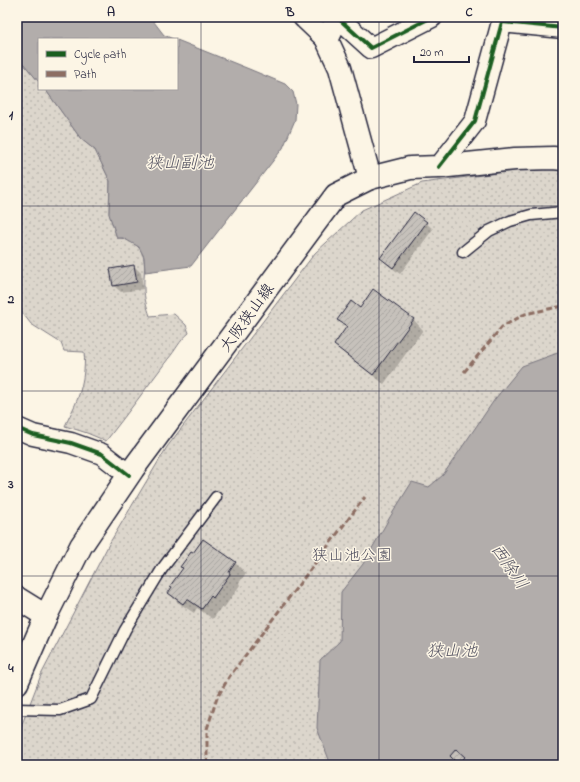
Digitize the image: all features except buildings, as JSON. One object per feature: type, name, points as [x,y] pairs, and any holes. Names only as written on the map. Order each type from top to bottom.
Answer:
[{"type":"main road","points":[[339,17],[327,40],[340,68],[370,178]]},
{"type":"main road","name":"大阪狭山線","points":[[17,683],[46,616],[81,546],[129,475],[336,195],[370,178],[410,168],[439,167],[515,159],[563,159]]},
{"type":"main road","points":[[17,598],[46,616]]},
{"type":"street","points":[[304,17],[304,19],[327,40]]},
{"type":"street","points":[[339,17],[371,48],[432,17]]},
{"type":"street","points":[[439,167],[475,121],[502,22],[563,28]]},
{"type":"street","points":[[17,428],[33,435],[71,443],[102,454],[129,475]]},
{"type":"lane","points":[[464,252],[489,231],[510,221],[531,215],[563,212]]},
{"type":"lane","points":[[17,709],[60,710],[91,699],[125,630],[162,569],[216,497]]},
{"type":"green space","points":[[17,56],[38,81],[38,90],[46,90],[81,139],[95,150],[110,181],[109,213],[117,238],[132,242],[138,246],[143,257],[145,295],[150,316],[174,314],[186,325],[189,333],[180,342],[106,441],[65,426],[81,386],[84,372],[84,352],[64,351],[61,343],[31,324],[17,306]]},
{"type":"green space","name":"狭山池公園","points":[[543,167],[563,171],[563,765],[17,765],[17,737],[41,675],[109,544],[167,447],[315,253],[362,210],[422,183]]},
{"type":"water","points":[[17,17],[153,17],[154,22],[164,35],[171,38],[38,38],[38,81],[17,56]]},
{"type":"water","name":"狭山副池","points":[[178,40],[285,84],[293,92],[296,104],[295,120],[283,148],[191,266],[145,272],[144,257],[139,247],[123,238],[117,238],[109,214],[110,181],[95,150],[81,139],[46,90],[178,90]]},
{"type":"water","name":"狭山池","points":[[563,351],[563,765],[331,765],[317,728],[320,660],[340,641],[341,592],[363,564],[412,482],[429,487],[443,475],[495,399],[522,366]]},
{"type":"marked path","points":[[464,372],[502,327],[525,314],[563,306]]},
{"type":"marked path","points":[[208,765],[207,729],[217,698],[229,677],[365,497]]},
{"type":"cycle path","points":[[340,17],[338,18],[371,48],[432,17]]},
{"type":"cycle path","points":[[439,167],[475,121],[502,22],[563,28]]},
{"type":"cycle path","points":[[17,428],[33,435],[71,443],[102,454],[129,475]]},
{"type":"water label","name":"西除川","points":[[510,566]]}]
